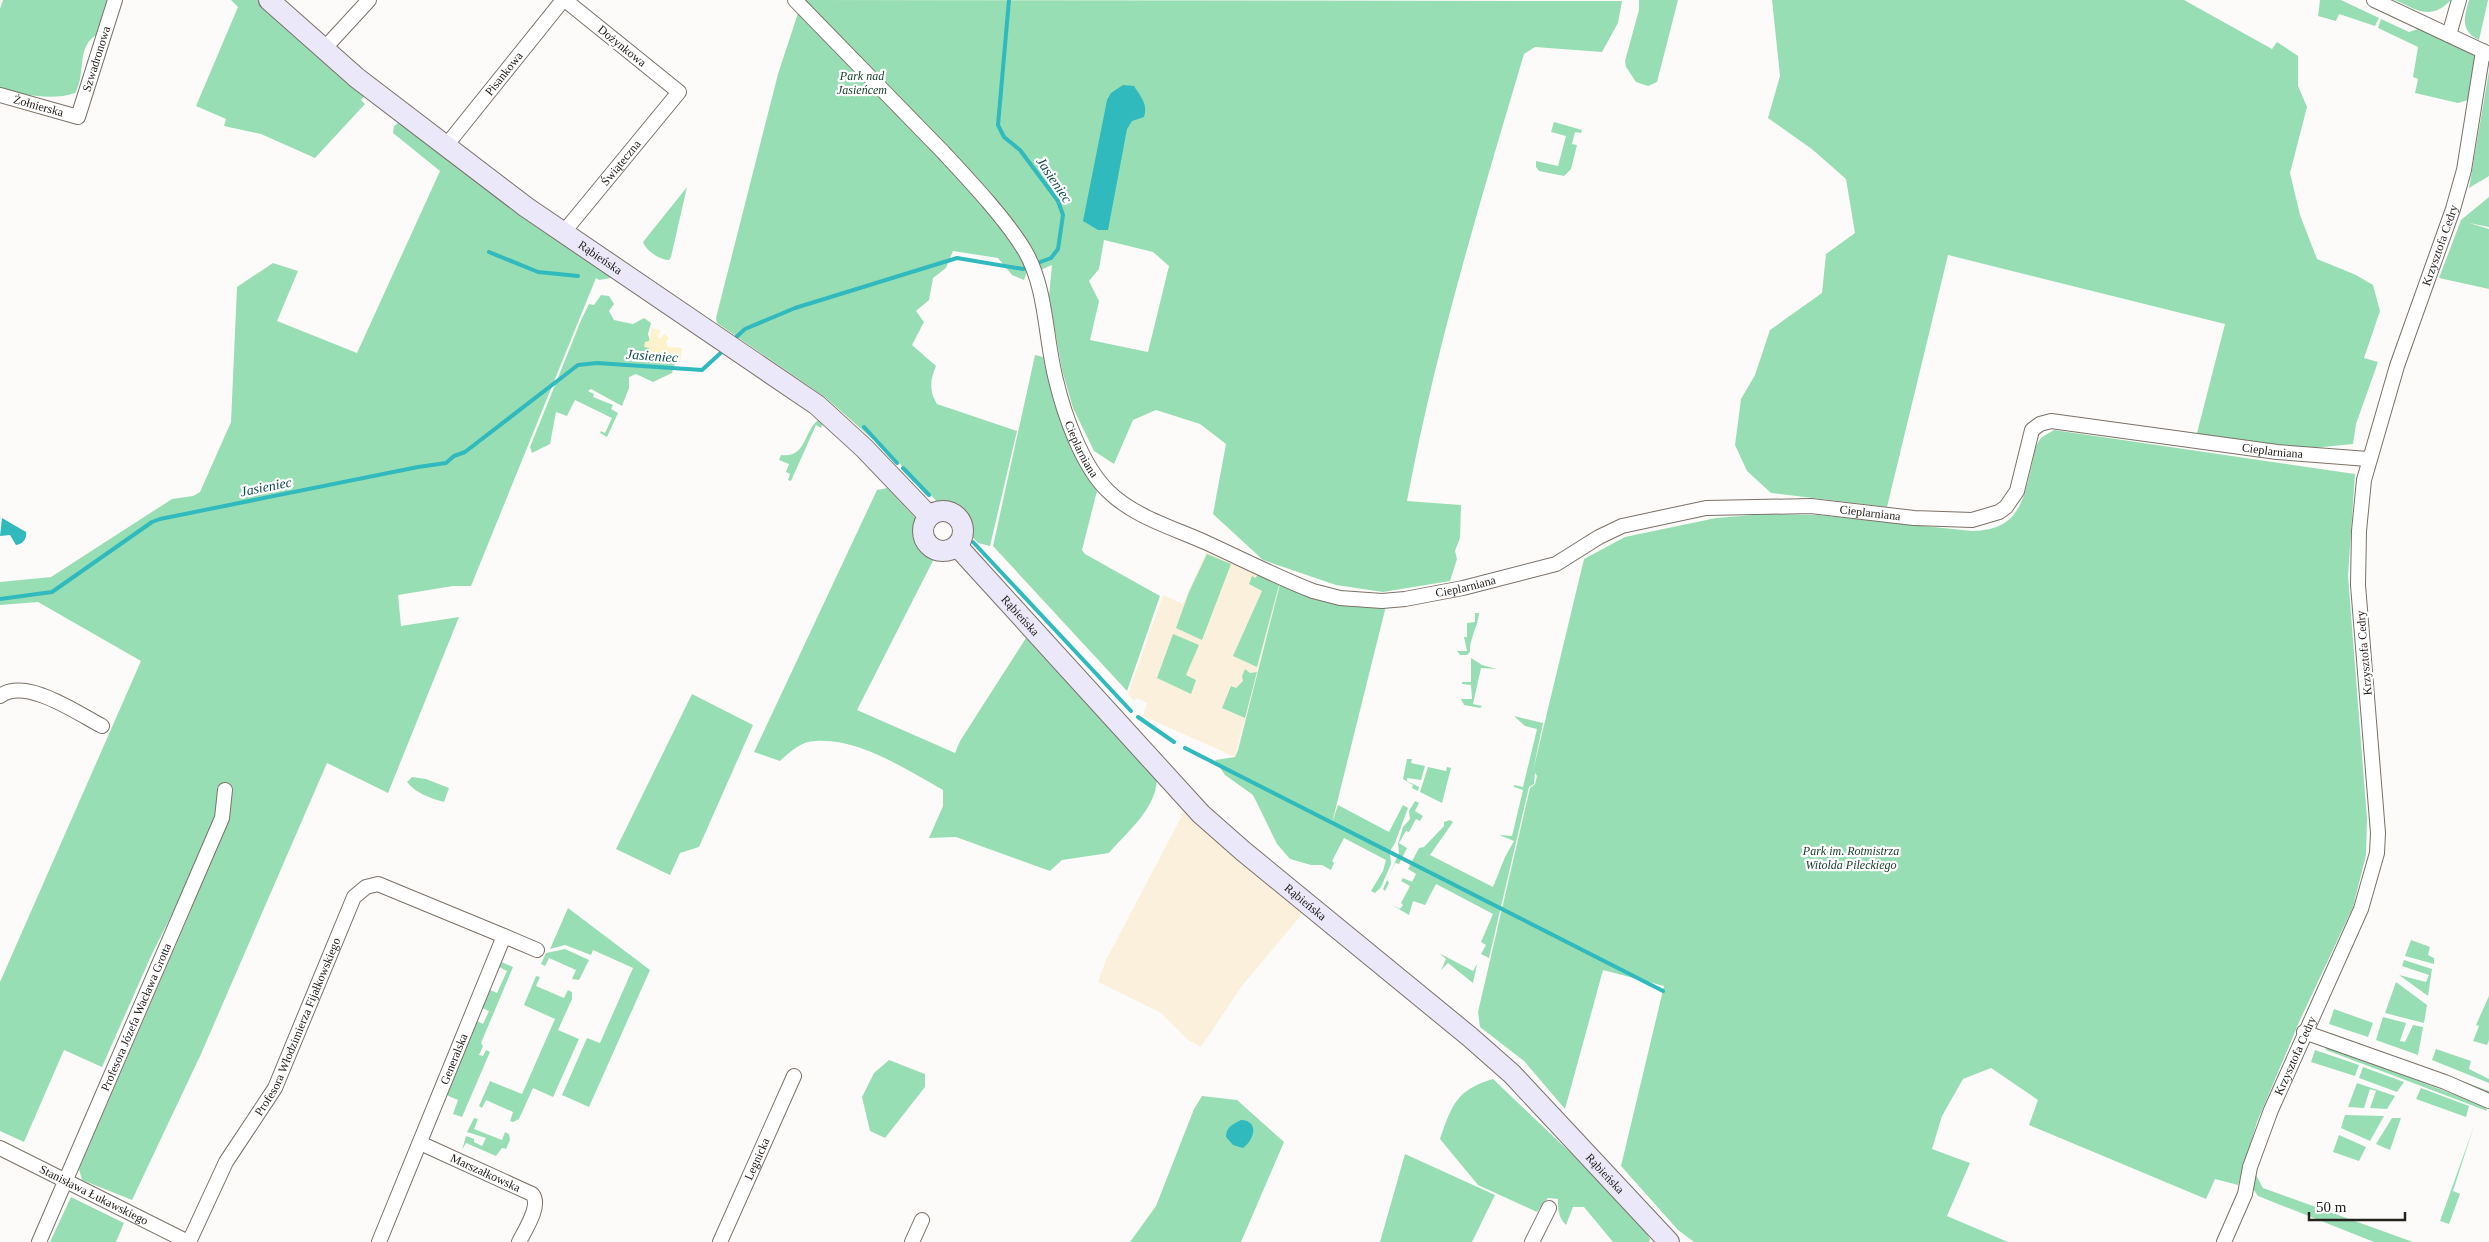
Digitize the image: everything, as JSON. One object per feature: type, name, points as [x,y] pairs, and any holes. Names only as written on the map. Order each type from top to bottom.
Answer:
[{"type":"street","name":"Szwadronowa","points":[[78,117],[115,0]]},
{"type":"street","name":"Rąbieńska","points":[[269,0],[324,50],[444,147],[563,234],[786,382],[832,418],[929,516]]},
{"type":"street","points":[[324,50],[369,0]]},
{"type":"street","name":"Dożynkowa","points":[[564,0],[679,92]]},
{"type":"street","name":"Pisankowa","points":[[444,147],[564,0]]},
{"type":"street","name":"Cieplarniana","points":[[795,0],[958,168],[1020,242],[1032,265],[1056,381],[1065,409],[1075,436],[1091,469],[1108,492],[1152,519],[1294,584],[1349,599],[1393,601],[1478,584],[1556,564],[1598,537],[1622,526],[1706,508],[1811,506],[1940,520],[1972,520],[1982,518],[1999,512],[2012,500],[2017,491],[2032,430],[2040,424],[2051,421],[2277,452],[2368,459]]},
{"type":"street","points":[[2374,0],[2486,53]]},
{"type":"street","points":[[2448,35],[2459,0]]},
{"type":"street","name":"Krzysztofa Cedry","points":[[2224,1242],[2246,1194],[2251,1162],[2304,1032],[2341,957],[2361,909],[2377,853],[2378,833],[2358,585],[2361,506],[2368,459],[2397,366],[2453,209],[2464,170],[2486,53]]},
{"type":"street","name":"Świąteczna","points":[[563,234],[679,92]]},
{"type":"street","name":"Żołnierska","points":[[0,95],[78,117]]},
{"type":"street","points":[[941,511],[947,511],[958,518],[964,529],[961,541],[957,546],[942,552],[928,545],[923,530],[929,516],[941,511]]},
{"type":"street","name":"Rąbieńska","points":[[957,546],[1201,814],[1512,1074],[1669,1242]]},
{"type":"street","points":[[0,696],[13,689],[32,691],[102,726]]},
{"type":"street","name":"Profesora Józefa Wacława Grotta","points":[[40,1242],[222,818],[225,790]]},
{"type":"street","name":"Profesora Włodzimierza Fijałkowskiego","points":[[189,1242],[226,1162],[275,1088],[357,893],[371,886],[384,885],[504,936]]},
{"type":"street","points":[[504,936],[536,950]]},
{"type":"street","name":"Generalska","points":[[379,1242],[504,936]]},
{"type":"street","points":[[2304,1032],[2445,1082],[2489,1101]]},
{"type":"street","name":"Legnicka","points":[[720,1242],[794,1076]]},
{"type":"street","name":"Marszałkowska","points":[[420,1143],[535,1197],[536,1205],[519,1242]]},
{"type":"street","name":"Stanisława Łukawskiego","points":[[0,1148],[189,1242]]},
{"type":"street","points":[[1532,1242],[1549,1208]]},
{"type":"street","points":[[912,1242],[922,1220]]},
{"type":"shaded area","points":[[1206,552],[1280,584],[1235,757],[1143,716],[1147,703],[1137,698],[1134,701],[1128,694],[1163,595],[1183,604]]},
{"type":"shaded area","points":[[1185,810],[1303,913],[1242,986],[1201,1047],[1188,1040],[1161,1013],[1098,982],[1106,960]]},
{"type":"green space","points":[[3,0],[109,0],[98,34],[86,45],[75,93],[47,97],[28,95],[0,88],[0,9]]},
{"type":"green space","points":[[231,0],[261,0],[366,94],[361,100],[365,104],[315,158],[261,134],[224,126],[226,119],[196,106],[238,7]]},
{"type":"green space","name":"Park nad Jasieńcem","points":[[795,0],[1622,1],[1618,23],[1602,52],[1535,47],[1524,54],[1507,110],[1445,332],[1418,445],[1407,501],[1461,505],[1460,538],[1455,551],[1457,559],[1450,581],[1383,592],[1336,585],[1263,560],[1213,514],[1226,444],[1200,424],[1156,410],[1133,420],[1114,464],[1094,451],[1073,408],[1062,370],[1049,296],[1052,265],[1038,271],[1032,257],[1024,280],[1012,275],[998,258],[953,251],[946,268],[933,278],[929,300],[916,311],[924,322],[912,345],[936,366],[931,385],[937,404],[1017,431],[990,546],[978,543],[894,458],[825,397],[717,323],[716,318],[778,74],[798,13],[793,8]],"holes":[[[1104,240],[1153,252],[1169,266],[1148,352],[1090,340],[1099,301],[1089,281],[1099,269]]]},
{"type":"green space","points":[[1639,0],[1678,0],[1657,82],[1648,86],[1636,82],[1626,67],[1625,61],[1639,10]]},
{"type":"green space","points":[[1772,0],[2184,0],[2272,49],[2277,42],[2298,56],[2298,86],[2307,107],[2290,173],[2300,215],[2317,259],[2356,275],[2373,285],[2380,311],[2364,358],[2378,362],[2356,424],[2353,444],[2313,448],[2196,437],[2225,324],[1948,255],[1887,507],[1771,493],[1747,471],[1735,445],[1741,399],[1755,375],[1770,330],[1822,293],[1826,254],[1855,233],[1846,179],[1813,150],[1768,118],[1780,76]]},
{"type":"green space","points":[[2320,0],[2341,0],[2379,18],[2375,26],[2339,14],[2336,21],[2318,16]]},
{"type":"green space","points":[[2395,0],[2451,0],[2437,10],[2424,12]]},
{"type":"green space","points":[[2469,0],[2488,0],[2479,40],[2466,28],[2465,18]]},
{"type":"green space","points":[[2381,19],[2409,32],[2421,28],[2471,51],[2476,69],[2468,100],[2458,103],[2415,93],[2418,79],[2413,77],[2418,47],[2378,28]]},
{"type":"green space","points":[[2489,71],[2489,176],[2469,188]]},
{"type":"green space","points":[[1554,122],[1582,130],[1581,133],[1575,132],[1572,144],[1577,145],[1571,169],[1564,176],[1539,171],[1536,167],[1536,161],[1558,166],[1566,136],[1551,132]]},
{"type":"green space","points":[[398,123],[407,125],[602,269],[611,278],[599,280],[596,278],[471,586],[453,586],[398,595],[401,626],[459,617],[388,793],[327,763],[201,1054],[132,1200],[82,1180],[79,1169],[191,910],[192,874],[151,956],[102,1067],[64,1050],[24,1142],[0,1131],[0,982],[141,661],[38,602],[0,605],[0,582],[51,577],[172,499],[193,496],[200,492],[231,422],[237,287],[273,263],[298,271],[277,321],[357,353],[440,171],[393,133],[394,126]]},
{"type":"green space","points":[[687,187],[671,257],[669,260],[662,258],[650,252],[643,242]]},
{"type":"green space","points":[[2489,197],[2489,227],[2469,223],[2489,229],[2489,289],[2439,278],[2461,220]]},
{"type":"green space","points":[[601,295],[609,296],[614,304],[609,311],[614,320],[633,324],[644,318],[651,323],[648,334],[651,345],[675,363],[672,373],[653,382],[636,374],[629,377],[629,388],[622,406],[591,389],[588,391],[594,394],[593,397],[613,405],[611,409],[618,413],[607,437],[600,433],[601,431],[605,433],[612,418],[575,400],[567,416],[556,412],[550,444],[532,453],[530,447],[582,318],[589,304],[594,305]]},
{"type":"green space","points":[[1035,355],[1043,357],[1058,409],[1080,459],[1097,491],[1082,550],[1085,554],[1160,596],[1127,691],[993,546]]},
{"type":"green space","points":[[818,420],[824,420],[821,428],[816,425],[791,481],[788,480],[790,474],[786,472],[789,464],[779,460],[781,455],[789,455],[796,452]]},
{"type":"green space","name":"Park im. Rotmistrza Witolda Pileckiego","points":[[2054,430],[2355,474],[2348,576],[2367,819],[2366,855],[2353,907],[2300,1020],[2257,1122],[2238,1185],[2215,1179],[2206,1199],[2029,1125],[2038,1100],[1991,1068],[1963,1079],[1942,1116],[1932,1149],[1970,1163],[1947,1216],[2008,1242],[1694,1242],[1678,1230],[1621,1166],[1664,986],[1603,970],[1565,1109],[1524,1061],[1480,1027],[1478,1012],[1530,788],[1535,784],[1537,776],[1535,773],[1534,784],[1529,787],[1489,958],[1481,954],[1486,945],[1481,942],[1493,914],[1436,884],[1425,905],[1413,901],[1409,915],[1392,905],[1400,909],[1403,905],[1401,903],[1410,886],[1401,881],[1403,878],[1412,882],[1416,874],[1408,869],[1419,848],[1424,847],[1444,826],[1444,822],[1450,820],[1453,822],[1430,855],[1493,887],[1505,857],[1514,841],[1499,835],[1512,836],[1523,790],[1514,787],[1514,785],[1523,787],[1537,729],[1525,726],[1514,716],[1543,723],[1533,771],[1584,559],[1625,537],[1716,518],[1766,514],[1818,515],[1972,531],[2000,526],[2016,512],[2021,502],[2037,444],[2042,437]]},
{"type":"green space","points":[[887,488],[941,545],[857,710],[955,753],[960,741],[1026,638],[1157,780],[1155,791],[1146,811],[1109,853],[1062,860],[1050,871],[956,837],[929,838],[943,806],[943,790],[882,757],[866,750],[832,741],[811,741],[805,743],[780,761],[754,752],[877,490]]},
{"type":"green space","points":[[1207,554],[1231,564],[1202,640],[1176,628],[1189,592]]},
{"type":"green space","points":[[1257,575],[1279,585],[1257,667],[1233,656],[1262,591],[1249,584],[1252,576],[1256,578]]},
{"type":"green space","points":[[1280,584],[1307,597],[1332,603],[1386,606],[1332,823],[1338,805],[1389,832],[1403,805],[1408,808],[1395,843],[1390,851],[1391,864],[1381,887],[1375,893],[1371,891],[1383,871],[1386,860],[1344,838],[1332,861],[1334,863],[1331,870],[1322,865],[1311,865],[1290,859],[1277,844],[1253,795],[1225,775],[1215,760],[1235,757],[1238,750]]},
{"type":"green space","points":[[1475,613],[1479,613],[1470,652],[1467,655],[1460,655],[1457,651],[1467,651],[1464,637],[1467,637],[1467,623],[1475,622]]},
{"type":"green space","points":[[1173,634],[1199,645],[1186,675],[1196,680],[1191,694],[1157,678]]},
{"type":"green space","points":[[1471,658],[1482,665],[1497,669],[1481,668],[1473,704],[1482,706],[1480,708],[1464,705],[1461,699],[1472,699],[1471,685],[1462,684],[1462,682],[1471,682]]},
{"type":"green space","points":[[1245,669],[1250,673],[1257,672],[1245,718],[1222,708],[1231,686],[1236,688],[1243,681],[1242,676]]},
{"type":"green space","points":[[692,694],[753,725],[699,847],[680,853],[670,875],[616,849]]},
{"type":"green space","points":[[1407,759],[1412,759],[1411,763],[1425,766],[1421,780],[1407,778],[1407,781],[1419,787],[1418,791],[1412,788],[1413,785],[1403,779]]},
{"type":"green space","points":[[1428,767],[1446,771],[1447,767],[1451,768],[1442,803],[1420,792]]},
{"type":"green space","points":[[412,777],[426,779],[449,788],[444,802],[415,790],[407,782]]},
{"type":"green space","points":[[1415,801],[1419,803],[1415,811],[1423,816],[1420,821],[1416,819],[1409,832],[1406,831],[1399,843],[1407,848],[1399,864],[1395,863],[1387,880],[1399,853],[1398,844],[1403,827],[1410,819],[1409,811]]},
{"type":"green space","points":[[1387,880],[1389,883],[1385,891],[1383,889]]},
{"type":"green space","points":[[568,908],[650,970],[589,1107],[562,1095],[587,1038],[600,1043],[633,968],[593,950],[591,955],[565,945],[550,949]]},
{"type":"green space","points":[[2411,940],[2430,947],[2428,955],[2434,958],[2434,964],[2405,956]]},
{"type":"green space","points":[[565,949],[589,960],[579,980],[572,979],[576,970],[549,958],[545,966],[541,964],[546,953]]},
{"type":"green space","points":[[1439,953],[1473,971],[1477,964],[1473,983],[1448,963],[1441,970],[1446,959]]},
{"type":"green space","points":[[2404,960],[2432,969],[2428,996],[2399,975],[2426,982],[2429,975],[2402,966]]},
{"type":"green space","points":[[499,961],[513,967],[481,1043],[483,1046],[479,1055],[483,1056],[486,1050],[490,1052],[462,1117],[453,1114],[458,1100],[444,1094],[475,1020],[483,1024],[489,1011],[480,1007],[488,989],[497,993],[507,971],[497,966]]},
{"type":"green space","points":[[536,976],[540,977],[536,986],[564,998],[568,990],[572,992],[572,999],[558,1030],[579,1039],[553,1097],[533,1088],[519,1119],[513,1122],[510,1121],[513,1112],[486,1100],[482,1108],[479,1106],[490,1081],[522,1094],[555,1019],[524,1005]]},
{"type":"green space","points":[[2396,982],[2427,1005],[2424,1023],[2385,1013]]},
{"type":"green space","points":[[2489,996],[2489,1040],[2487,1045],[2473,1041],[2479,1026],[2476,1025]]},
{"type":"green space","points":[[2334,1009],[2373,1023],[2368,1037],[2329,1024]]},
{"type":"green space","points":[[2383,1017],[2406,1023],[2400,1041],[2405,1042],[2413,1025],[2423,1027],[2418,1055],[2376,1040]]},
{"type":"green space","points":[[2331,1033],[2489,1091],[2489,1094],[2329,1035]]},
{"type":"green space","points":[[2325,1046],[2485,1106],[2487,1111],[2326,1050]]},
{"type":"green space","points":[[2436,1049],[2471,1061],[2469,1069],[2489,1079],[2489,1083],[2432,1060]]},
{"type":"green space","points":[[2315,1050],[2359,1065],[2355,1076],[2311,1062]]},
{"type":"green space","points":[[889,1060],[925,1074],[925,1087],[885,1138],[870,1131],[862,1097],[874,1073]]},
{"type":"green space","points":[[2363,1067],[2404,1082],[2397,1092],[2359,1078]]},
{"type":"green space","points":[[1493,1079],[1597,1178],[1643,1228],[1650,1239],[1649,1242],[1613,1242],[1584,1207],[1573,1207],[1566,1225],[1558,1210],[1558,1199],[1548,1198],[1537,1212],[1478,1185],[1440,1139],[1457,1100],[1471,1088]]},
{"type":"green space","points":[[2357,1083],[2395,1096],[2387,1109],[2370,1108],[2376,1091],[2370,1089],[2364,1108],[2348,1107]]},
{"type":"green space","points":[[2421,1088],[2469,1106],[2466,1117],[2416,1099]]},
{"type":"green space","points":[[1202,1096],[1237,1100],[1284,1142],[1241,1242],[1130,1242],[1156,1206],[1194,1109]]},
{"type":"green space","points":[[2345,1115],[2384,1116],[2370,1141],[2341,1128]]},
{"type":"green space","points":[[474,1118],[478,1119],[474,1129],[502,1140],[505,1132],[509,1134],[510,1140],[506,1149],[502,1148],[496,1156],[466,1143],[462,1150],[466,1136],[474,1139],[474,1142],[482,1146],[486,1138],[467,1132]]},
{"type":"green space","points":[[2392,1118],[2401,1118],[2390,1150],[2376,1144]]},
{"type":"green space","points":[[2474,1126],[2453,1191],[2460,1194],[2449,1224],[2440,1221]]},
{"type":"green space","points":[[2339,1135],[2366,1147],[2359,1161],[2333,1152]]},
{"type":"green space","points":[[1405,1154],[1495,1195],[1472,1242],[1380,1242]]},
{"type":"green space","points":[[2255,1173],[2263,1188],[2413,1242],[2374,1242],[2258,1196],[2253,1189]]},
{"type":"green space","points":[[71,1197],[124,1223],[116,1242],[50,1242]]},
{"type":"sand","points":[[652,328],[660,330],[658,337],[661,338],[664,334],[669,338],[666,342],[668,347],[682,348],[681,360],[658,359],[651,355],[649,348],[644,347],[645,342],[649,341]]},
{"type":"water","points":[[1123,85],[1134,86],[1143,101],[1145,112],[1144,117],[1132,121],[1127,129],[1108,230],[1098,230],[1083,221],[1107,100],[1111,93]]},
{"type":"water","points":[[2,518],[26,532],[23,542],[16,545],[10,535],[0,536]]},
{"type":"water","points":[[1241,1120],[1247,1121],[1253,1127],[1252,1136],[1243,1148],[1233,1145],[1226,1137],[1229,1128]]},
{"type":"waterway","name":"Jasieniec","points":[[1009,0],[998,125],[1004,137],[1020,150],[1058,201],[1063,215],[1058,249],[1051,258],[1035,264]]},
{"type":"waterway","points":[[489,252],[538,272],[578,276]]},
{"type":"waterway","name":"Jasieniec","points":[[733,340],[745,329],[795,308],[957,258],[1023,269],[1029,267]]},
{"type":"waterway","name":"Jasieniec","points":[[0,599],[52,592],[152,522],[160,519],[446,463],[454,456],[465,452],[578,365],[597,363],[702,370],[725,349]]},
{"type":"waterway","points":[[864,427],[897,463]]},
{"type":"waterway","points":[[903,468],[929,495]]},
{"type":"waterway","points":[[973,542],[1131,711]]},
{"type":"waterway","points":[[1138,717],[1174,742]]},
{"type":"waterway","points":[[1185,748],[1663,991]]}]
